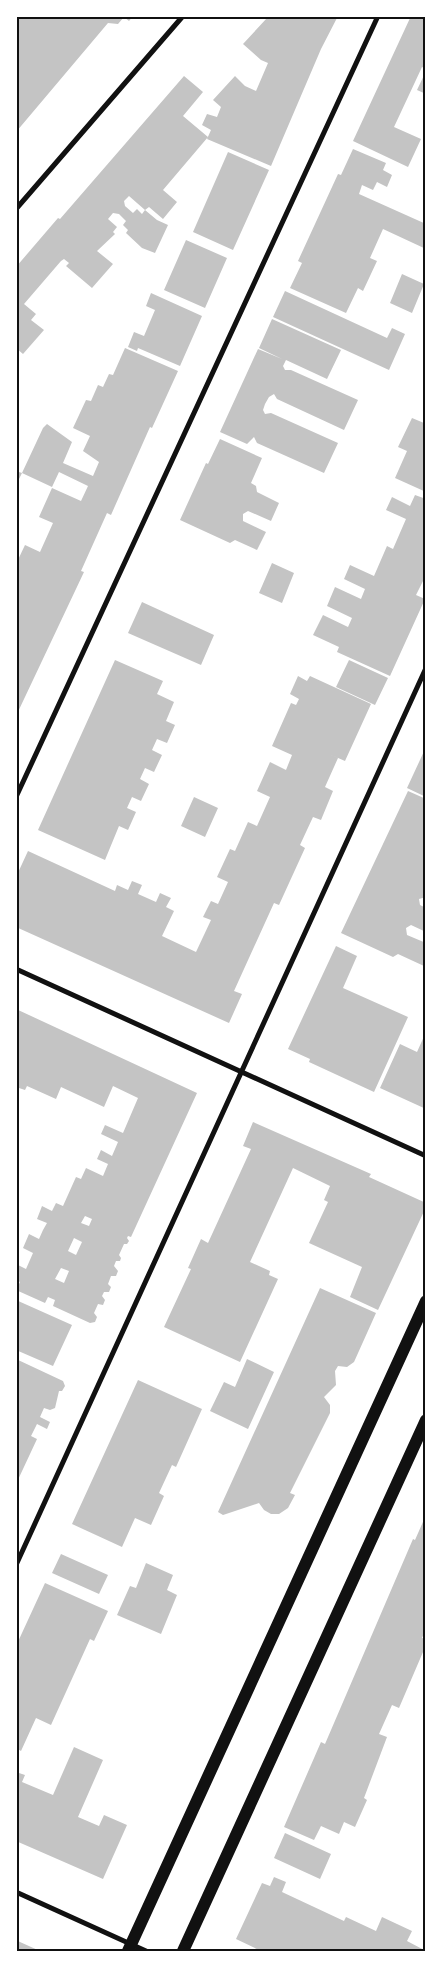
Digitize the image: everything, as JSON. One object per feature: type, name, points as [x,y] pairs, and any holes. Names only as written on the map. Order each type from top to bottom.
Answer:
[{"type":"main road","points":[[130,1947],[426,1301]]},
{"type":"main road","points":[[183,1951],[426,1420]]},
{"type":"street","points":[[16,209],[183,16]]},
{"type":"street","points":[[16,797],[378,16]]},
{"type":"street","points":[[16,1564],[426,668]]},
{"type":"street","points":[[16,969],[426,1156]]},
{"type":"street","points":[[16,1892],[130,1947],[146,1951]]},
{"type":"building","points":[[22,16],[133,16],[129,21],[124,17],[118,24],[108,23],[16,132],[16,23]]},
{"type":"building","points":[[265,16],[338,16],[321,49],[271,166],[207,139],[211,130],[202,125],[207,114],[217,117],[221,107],[213,100],[235,76],[245,86],[256,91],[268,63],[261,60],[243,44],[267,18]]},
{"type":"building","points":[[411,16],[426,16],[426,69],[422,67],[394,127],[421,139],[408,167],[353,141]]},
{"type":"building","points":[[426,71],[426,94],[417,90]]},
{"type":"building","points":[[184,76],[203,92],[183,116],[208,137],[163,190],[177,202],[163,219],[149,207],[145,210],[157,220],[168,225],[155,253],[142,248],[126,233],[128,230],[123,225],[126,221],[119,214],[113,213],[108,219],[117,227],[113,232],[115,234],[97,251],[113,264],[92,288],[66,266],[69,263],[64,259],[61,261],[24,304],[36,314],[31,320],[44,330],[23,354],[16,348],[16,267]],"holes":[[[129,196],[145,210],[142,214],[137,209],[133,213],[125,206],[124,201]]]},
{"type":"building","points":[[353,149],[386,163],[383,170],[392,175],[387,187],[377,182],[373,190],[362,185],[359,194],[426,224],[426,249],[383,229],[370,258],[377,261],[363,291],[358,288],[346,313],[290,288],[302,263],[298,261],[338,174],[341,175]]},
{"type":"building","points":[[228,152],[269,170],[233,250],[193,232]]},
{"type":"building","points":[[186,240],[227,258],[205,308],[164,290]]},
{"type":"building","points":[[402,274],[424,284],[412,313],[390,303]]},
{"type":"building","points":[[285,291],[387,338],[392,328],[405,334],[389,370],[273,317]]},
{"type":"building","points":[[151,293],[202,316],[180,366],[138,348],[137,351],[128,347],[134,332],[144,336],[155,310],[146,306]]},
{"type":"building","points":[[272,319],[341,350],[327,379],[286,360],[283,366],[285,370],[291,370],[358,400],[344,430],[277,399],[274,394],[269,397],[265,404],[263,410],[265,414],[271,413],[338,443],[324,473],[257,443],[254,437],[247,444],[220,432],[258,349],[282,359],[259,348]]},
{"type":"building","points":[[125,348],[178,371],[152,428],[150,427],[111,515],[107,513],[81,571],[84,572],[16,716],[16,564],[25,545],[40,552],[53,523],[39,517],[52,488],[81,501],[88,486],[59,472],[52,487],[22,473],[43,428],[47,424],[72,442],[63,463],[93,476],[99,462],[83,451],[90,436],[73,428],[86,400],[91,401],[98,385],[103,387],[109,374],[113,375]]},
{"type":"building","points":[[412,418],[424,423],[426,420],[426,492],[395,478],[407,451],[398,447]]},
{"type":"building","points":[[220,439],[262,458],[251,483],[256,486],[257,492],[279,503],[271,521],[248,511],[243,514],[243,521],[266,532],[257,550],[235,540],[230,543],[180,520],[206,463],[208,464]]},
{"type":"building","points":[[16,471],[22,473],[16,485]]},
{"type":"building","points":[[415,495],[426,499],[426,575],[416,595],[425,599],[390,676],[337,652],[339,647],[313,635],[323,615],[348,627],[352,618],[327,606],[335,587],[361,599],[365,589],[344,579],[350,565],[374,576],[387,546],[393,549],[406,519],[386,510],[392,497],[410,506]]},
{"type":"building","points":[[272,563],[294,573],[282,603],[259,593]]},
{"type":"building","points":[[142,602],[214,635],[201,665],[128,633]]},
{"type":"building","points":[[115,660],[163,681],[157,694],[174,702],[166,721],[175,725],[167,743],[157,739],[152,750],[162,755],[154,772],[145,768],[140,779],[149,784],[141,801],[132,797],[127,808],[136,812],[128,830],[119,826],[105,860],[38,830]]},
{"type":"building","points":[[349,660],[388,678],[375,705],[336,687]]},
{"type":"building","points":[[298,676],[307,681],[310,676],[371,704],[345,761],[322,751],[338,758],[325,787],[333,791],[321,820],[313,817],[300,845],[305,848],[279,905],[274,903],[234,991],[242,994],[229,1023],[16,927],[16,877],[28,851],[115,891],[117,885],[128,890],[132,881],[142,885],[138,894],[156,902],[160,893],[171,898],[166,907],[174,911],[162,936],[196,952],[211,920],[203,917],[211,901],[218,904],[228,882],[217,877],[230,849],[235,851],[248,822],[257,826],[270,797],[257,791],[270,762],[286,770],[292,755],[272,746],[291,703],[296,705],[299,699],[290,694]]},
{"type":"building","points":[[426,747],[426,797],[407,788]]},
{"type":"building","points":[[408,791],[426,799],[426,897],[419,899],[420,905],[426,908],[426,932],[411,925],[406,928],[407,935],[426,943],[424,966],[398,954],[393,957],[341,933]]},
{"type":"building","points":[[194,797],[218,808],[205,837],[181,826]]},
{"type":"building","points":[[336,946],[357,956],[343,988],[408,1017],[374,1092],[309,1062],[310,1059],[288,1049]]},
{"type":"building","points":[[16,1009],[197,1093],[131,1237],[128,1236],[129,1241],[127,1244],[124,1244],[119,1255],[120,1261],[116,1261],[114,1266],[118,1271],[116,1276],[111,1276],[108,1284],[111,1287],[109,1292],[104,1292],[102,1296],[105,1300],[103,1305],[98,1304],[94,1313],[97,1317],[95,1322],[90,1323],[53,1306],[55,1300],[48,1297],[45,1303],[16,1290],[20,1282],[16,1280],[16,1264],[26,1269],[33,1253],[23,1248],[29,1234],[39,1239],[47,1223],[37,1219],[42,1206],[52,1211],[56,1203],[63,1206],[76,1177],[81,1179],[86,1168],[103,1176],[108,1164],[97,1159],[101,1150],[112,1156],[118,1142],[101,1134],[105,1125],[123,1133],[138,1098],[113,1086],[104,1107],[61,1087],[56,1099],[27,1086],[25,1090],[19,1088],[16,1094]],"holes":[[[85,1216],[92,1219],[89,1226],[81,1223]],[[74,1238],[82,1242],[76,1255],[68,1251]],[[61,1268],[69,1271],[64,1283],[55,1279]]]},
{"type":"building","points":[[426,1032],[426,1109],[380,1088],[400,1044],[417,1052]]},
{"type":"building","points":[[253,1122],[371,1174],[369,1177],[426,1203],[426,1207],[378,1310],[350,1297],[362,1267],[309,1243],[328,1202],[324,1200],[330,1186],[293,1168],[250,1262],[270,1271],[269,1275],[278,1279],[240,1362],[164,1327],[191,1269],[188,1268],[201,1239],[208,1243],[251,1149],[243,1146]]},
{"type":"building","points":[[320,1288],[376,1313],[354,1362],[347,1367],[338,1366],[335,1371],[336,1385],[324,1397],[330,1405],[330,1413],[290,1493],[295,1495],[288,1508],[279,1514],[271,1514],[264,1510],[259,1503],[223,1515],[218,1512]]},
{"type":"building","points":[[16,1300],[72,1325],[53,1366],[16,1350]]},
{"type":"building","points":[[16,1359],[63,1381],[65,1386],[62,1391],[59,1391],[55,1408],[50,1410],[44,1408],[40,1417],[50,1422],[47,1429],[37,1424],[31,1436],[37,1439],[16,1484]]},
{"type":"building","points":[[247,1359],[274,1372],[248,1429],[210,1411],[224,1382],[235,1387]]},
{"type":"building","points":[[138,1380],[202,1409],[176,1467],[172,1465],[159,1493],[164,1496],[151,1525],[135,1518],[122,1547],[72,1524]]},
{"type":"building","points":[[426,1515],[426,1629],[422,1638],[426,1639],[426,1645],[399,1708],[392,1705],[379,1734],[387,1737],[364,1798],[367,1800],[355,1827],[344,1822],[339,1834],[321,1826],[314,1840],[284,1827],[321,1742],[325,1744],[413,1539],[415,1540]]},
{"type":"building","points":[[61,1554],[108,1575],[99,1594],[52,1573]]},
{"type":"building","points":[[146,1563],[173,1575],[167,1590],[177,1595],[161,1634],[117,1615],[130,1586],[136,1588]]},
{"type":"building","points":[[45,1583],[108,1611],[94,1641],[90,1639],[51,1725],[36,1718],[21,1751],[16,1748],[16,1646]]},
{"type":"building","points":[[74,1747],[103,1760],[78,1817],[99,1826],[104,1815],[127,1825],[103,1879],[16,1841],[16,1772],[25,1775],[22,1782],[53,1795]]},
{"type":"building","points":[[285,1833],[331,1854],[320,1879],[274,1858]]},
{"type":"building","points":[[274,1877],[286,1882],[282,1892],[344,1921],[346,1917],[376,1931],[382,1917],[412,1931],[407,1941],[426,1951],[261,1951],[236,1939],[262,1883],[270,1886]]},
{"type":"building","points":[[16,1940],[20,1942],[40,1951],[16,1951]]}]
